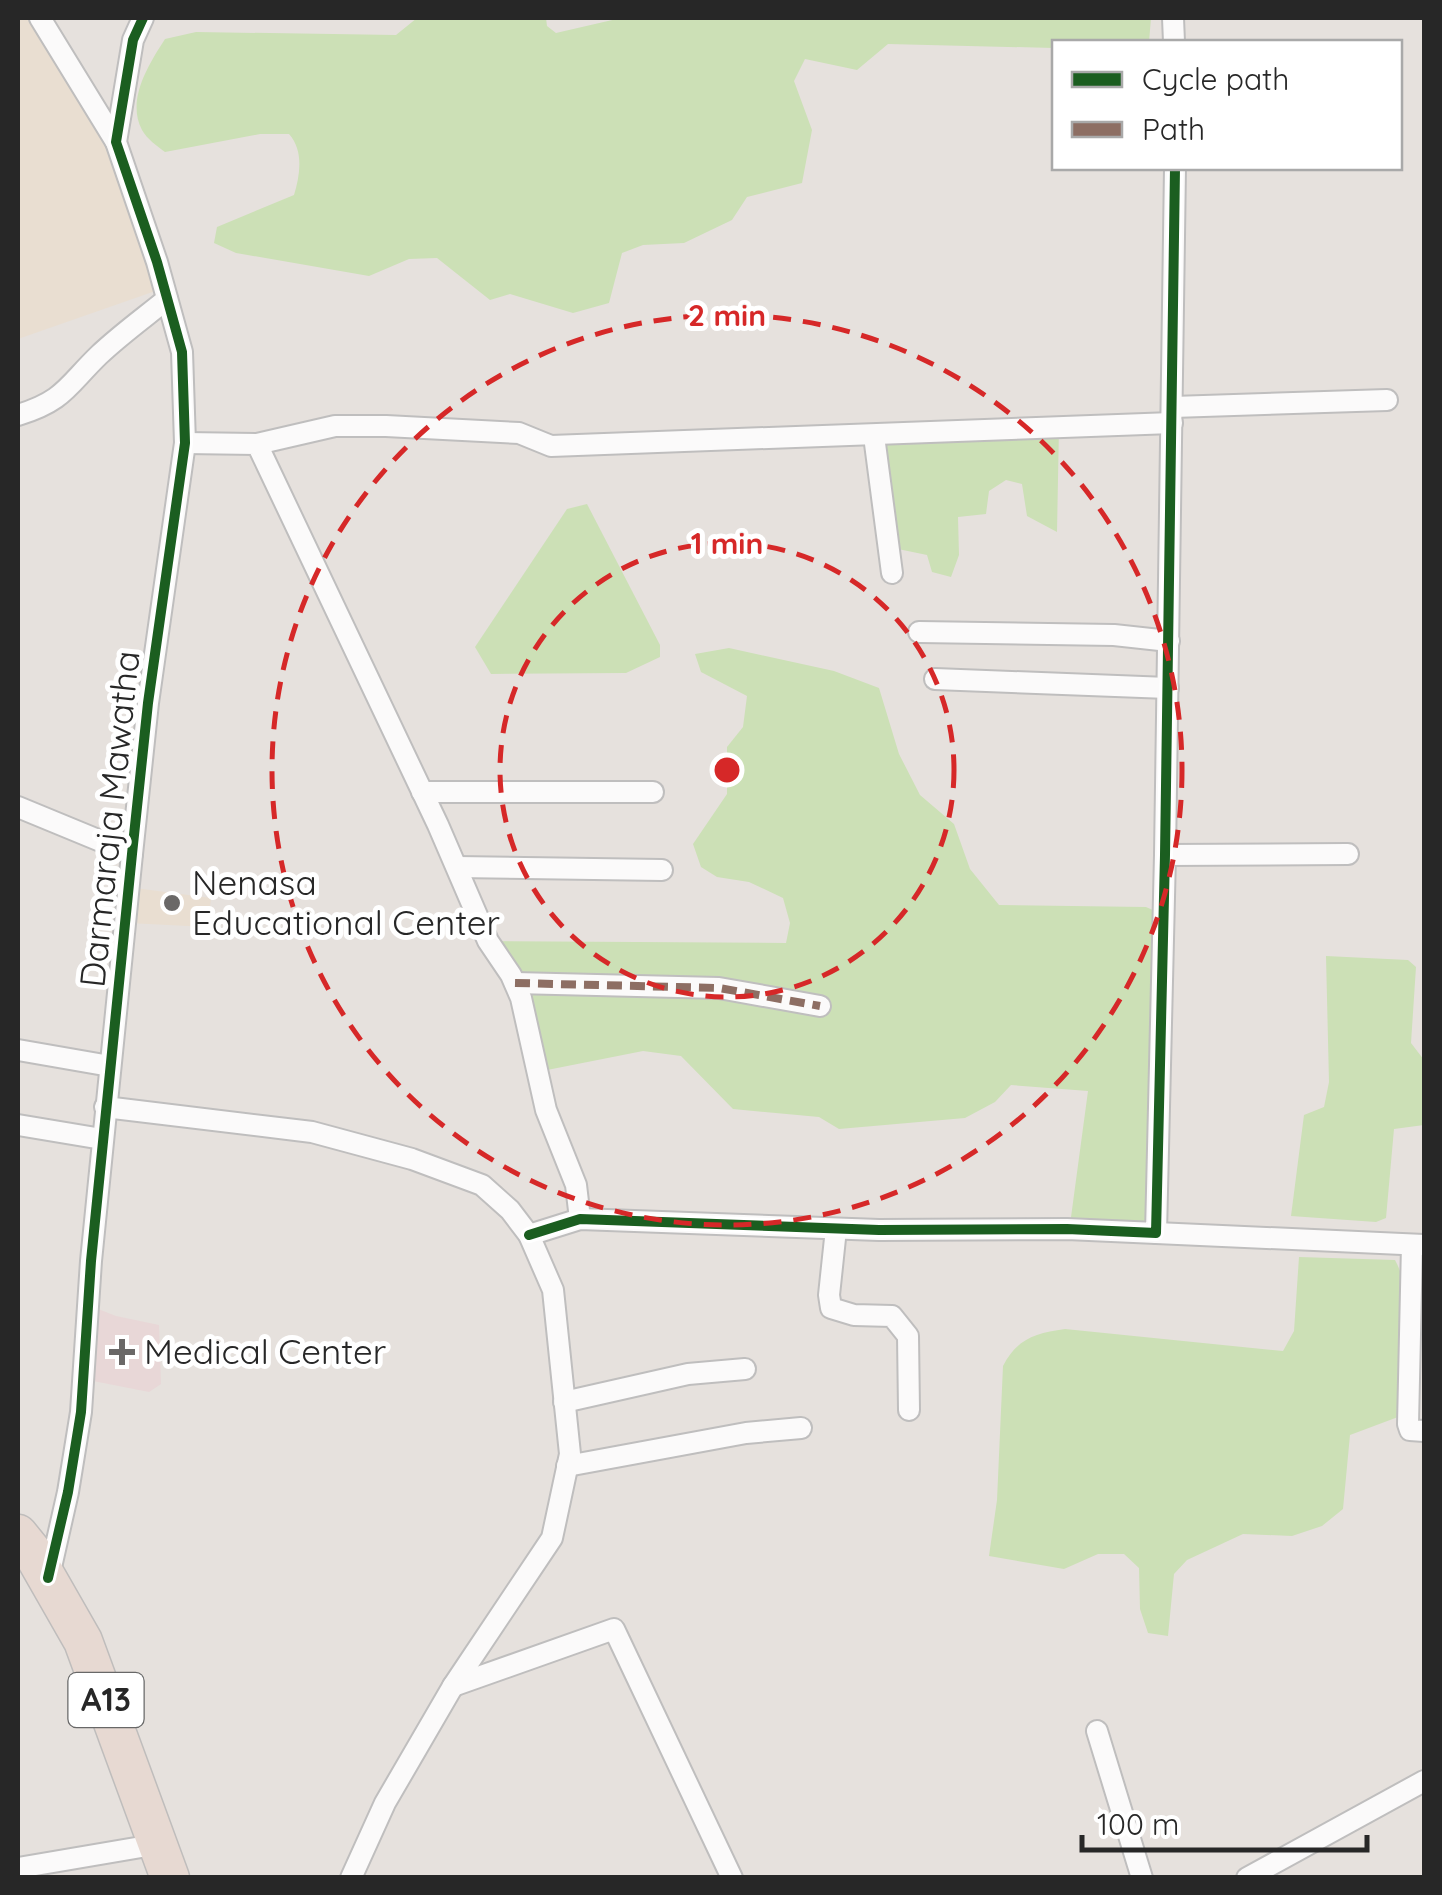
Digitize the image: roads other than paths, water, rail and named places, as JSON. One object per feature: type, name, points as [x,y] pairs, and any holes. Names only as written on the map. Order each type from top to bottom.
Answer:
[{"type":"highway","name":"A13","points":[[18,1534],[67,1608],[101,1685],[165,1861]]},
{"type":"street","points":[[40,18],[116,142]]},
{"type":"street","name":"Darmaraja Mawatha","points":[[48,1578],[81,1412],[105,1107],[148,704],[185,442],[182,352],[116,142],[133,40],[144,18]]},
{"type":"street","points":[[1156,1233],[1175,170]]},
{"type":"street","points":[[18,415],[46,407],[64,394],[100,354],[167,298]]},
{"type":"street","points":[[185,442],[257,444],[336,426],[519,433],[551,446],[874,436],[1387,400]]},
{"type":"street","points":[[874,436],[892,573]]},
{"type":"street","points":[[257,444],[488,940],[514,983],[546,1110],[576,1184],[580,1219]]},
{"type":"street","points":[[919,632],[1114,635],[1169,640]]},
{"type":"street","points":[[936,679],[1168,688]]},
{"type":"street","points":[[422,792],[653,792]]},
{"type":"street","points":[[18,807],[132,854]]},
{"type":"street","points":[[1165,855],[1348,854]]},
{"type":"street","points":[[457,867],[662,870]]},
{"type":"street","points":[[514,983],[719,988],[820,1006]]},
{"type":"street","points":[[18,1050],[110,1066]]},
{"type":"street","points":[[105,1107],[312,1132],[412,1159],[482,1186],[510,1210],[529,1236],[553,1290],[570,1454],[552,1538],[453,1686],[384,1802],[351,1878]]},
{"type":"street","points":[[18,1125],[102,1139]]},
{"type":"street","points":[[529,1236],[580,1219],[836,1228],[1067,1229],[1418,1245],[1408,1424],[1410,1430],[1424,1432]]},
{"type":"street","points":[[836,1228],[831,1308],[854,1315],[892,1316],[908,1336],[909,1410]]},
{"type":"street","points":[[564,1402],[688,1374],[745,1369]]},
{"type":"street","points":[[568,1466],[660,1447],[801,1428]]},
{"type":"street","points":[[453,1686],[614,1629],[732,1878]]},
{"type":"street","points":[[1097,1730],[1142,1878]]},
{"type":"street","points":[[1247,1878],[1424,1781]]},
{"type":"street","points":[[18,1868],[165,1861]]},
{"type":"place","name":"Nenasa Educational Center","points":[[172,903]]},
{"type":"place","name":"Medical Center","points":[[122,1352]]}]
